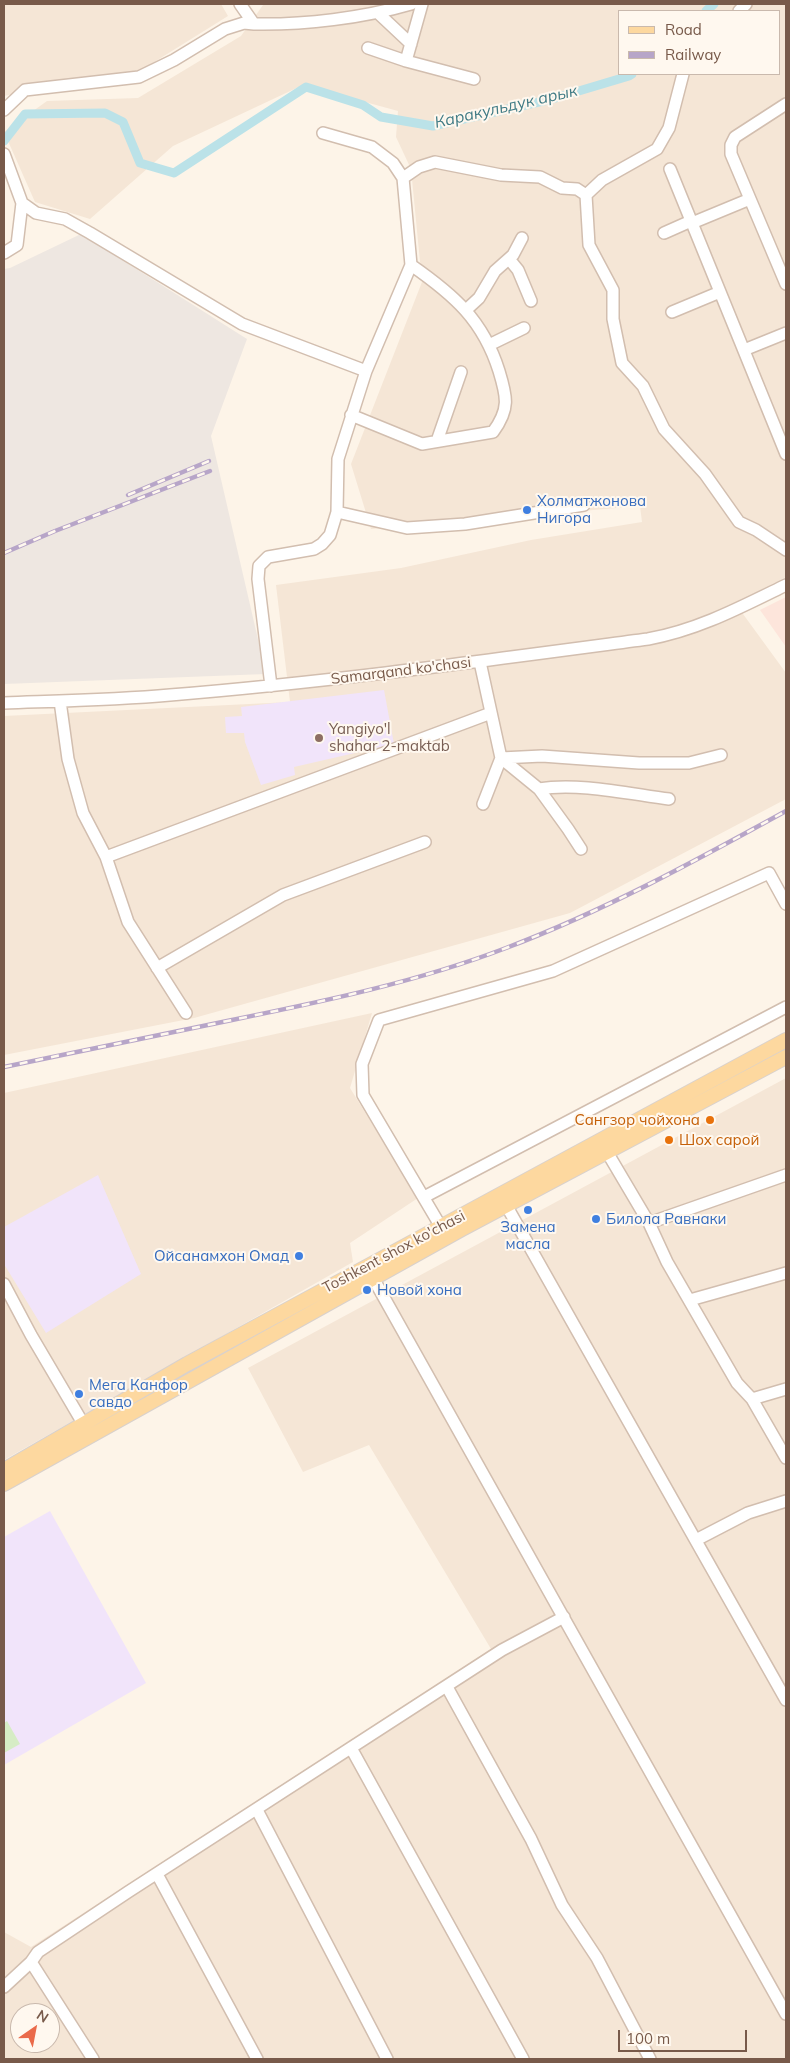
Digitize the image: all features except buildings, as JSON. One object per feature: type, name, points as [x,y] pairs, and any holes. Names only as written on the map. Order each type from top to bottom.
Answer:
[{"type":"main road","name":"Toshkent shox ko'chasi","points":[[4,1484],[506,1205],[562,1168],[786,1040]]},
{"type":"main road","name":"Toshkent shox ko'chasi","points":[[4,1470],[187,1364],[441,1227],[562,1168],[607,1152],[786,1057]]},
{"type":"street","points":[[240,4],[254,24]]},
{"type":"street","points":[[4,110],[26,90],[139,77],[174,60],[225,29],[244,23],[280,24],[378,14],[411,4]]},
{"type":"street","points":[[406,61],[422,4]]},
{"type":"street","points":[[378,14],[411,44]]},
{"type":"street","points":[[368,48],[406,61],[474,79]]},
{"type":"street","points":[[586,195],[602,180],[657,149],[669,128],[683,75]]},
{"type":"street","points":[[786,104],[735,137],[731,145],[731,154],[786,284]]},
{"type":"street","points":[[271,686],[258,579],[260,566],[264,559],[272,555],[310,550],[322,544],[330,535],[337,512],[338,459],[351,415],[366,371],[411,265],[403,178],[393,163],[372,147],[323,133]]},
{"type":"street","points":[[4,154],[22,203],[17,245],[4,253]]},
{"type":"street","points":[[403,178],[419,168],[435,162],[501,175],[540,177],[562,188],[577,189],[586,195]]},
{"type":"street","points":[[670,169],[786,454]]},
{"type":"street","points":[[586,195],[590,245],[613,290],[613,319],[622,362],[642,386],[664,429],[705,474],[739,522],[756,530],[786,550]]},
{"type":"street","points":[[664,232],[750,199]]},
{"type":"street","points":[[22,203],[36,213],[65,219],[242,324],[366,371]]},
{"type":"street","points":[[466,310],[479,298],[495,271],[504,261],[509,259],[522,238]]},
{"type":"street","points":[[509,259],[518,270],[531,301]]},
{"type":"street","points":[[351,415],[422,444],[493,432],[503,418],[506,394],[484,334],[466,310],[436,282],[411,265]]},
{"type":"street","points":[[672,312],[720,292]]},
{"type":"street","points":[[489,345],[524,328]]},
{"type":"street","points":[[744,350],[786,333]]},
{"type":"street","points":[[437,441],[461,372]]},
{"type":"street","points":[[337,512],[407,528],[465,524],[584,504]]},
{"type":"street","name":"Samarqand ko'chasi","points":[[4,703],[168,696],[271,686],[480,662],[667,636],[704,625],[786,585]]},
{"type":"street","points":[[480,662],[501,758],[483,804]]},
{"type":"street","points":[[60,701],[68,759],[83,813],[106,857],[128,922],[186,1013]]},
{"type":"street","points":[[106,857],[491,713]]},
{"type":"street","points":[[501,758],[542,756],[639,763],[689,763],[721,755]]},
{"type":"street","points":[[501,758],[539,789],[581,850]]},
{"type":"street","points":[[539,789],[554,786],[668,799]]},
{"type":"street","points":[[157,968],[283,895],[425,842]]},
{"type":"street","points":[[441,1227],[362,1096],[362,1064],[379,1020],[553,971],[769,873],[786,904]]},
{"type":"street","points":[[424,1197],[786,1007]]},
{"type":"street","points":[[607,1152],[649,1223],[667,1262],[737,1383],[752,1399],[786,1458]]},
{"type":"street","points":[[649,1223],[786,1175]]},
{"type":"street","points":[[506,1205],[786,1700]]},
{"type":"street","points":[[690,1300],[786,1273]]},
{"type":"street","points":[[373,1278],[786,2014]]},
{"type":"street","points":[[4,1284],[31,1335],[84,1425]]},
{"type":"street","points":[[752,1399],[786,1389]]},
{"type":"street","points":[[696,1540],[748,1513],[786,1501]]},
{"type":"street","points":[[4,1987],[31,1962],[38,1952],[448,1687],[502,1650],[564,1617]]},
{"type":"street","points":[[448,1687],[531,1839],[562,1905],[597,1958],[650,2059]]},
{"type":"street","points":[[351,1748],[523,2059]]},
{"type":"street","points":[[257,1810],[387,2059]]},
{"type":"street","points":[[157,1874],[257,2059]]},
{"type":"street","points":[[31,1962],[93,2059]]},
{"type":"shaded area","points":[[4,4],[221,4],[228,16],[143,69],[4,96]]},
{"type":"shaded area","points":[[262,4],[786,4],[786,577],[735,603],[786,673],[786,799],[570,913],[194,1018],[4,1055],[4,716],[290,702],[276,585],[401,568],[531,540],[642,522],[640,506],[371,529],[351,464],[422,282],[411,169],[396,137],[398,111],[303,85],[173,146],[90,219],[35,202],[4,132],[47,101],[138,98],[241,36]]},
{"type":"shaded area","points":[[81,234],[247,339],[211,436],[266,674],[4,684],[4,269],[10,268]]},
{"type":"shaded area","points":[[786,597],[786,647],[760,610]]},
{"type":"shaded area","name":"Yangiyo'l shahar 2-maktab","points":[[384,690],[394,744],[294,767],[295,775],[261,785],[245,742],[244,733],[226,733],[225,717],[242,716],[241,707]]},
{"type":"shaded area","points":[[372,1013],[350,1088],[418,1198],[350,1243],[353,1262],[4,1460],[4,1093]]},
{"type":"shaded area","points":[[786,1078],[786,2059],[4,2059],[4,1932],[31,1947],[491,1649],[369,1445],[303,1472],[248,1368]]},
{"type":"shaded area","points":[[98,1175],[141,1274],[46,1333],[4,1264],[4,1227]]},
{"type":"shaded area","points":[[50,1511],[146,1683],[4,1765],[4,1537]]},
{"type":"green space","points":[[7,1721],[20,1744],[4,1753],[4,1723]]},
{"type":"waterway","name":"Каракульдук арык","points":[[707,10],[714,4]]},
{"type":"waterway","name":"Каракульдук арык","points":[[4,141],[25,114],[105,113],[123,122],[140,163],[174,173],[306,87],[363,105],[381,117],[433,126],[552,99],[630,75]]},
{"type":"railway","points":[[128,495],[209,461]]},
{"type":"railway","points":[[4,553],[55,531],[210,471]]},
{"type":"railway","points":[[4,1067],[336,998],[439,971],[542,934],[614,902],[786,811]]},
{"type":"place","name":"Холматжонова Нигора","points":[[527,510]]},
{"type":"place","name":"Yangiyo'l shahar 2-maktab","points":[[319,738]]},
{"type":"place","name":"Сангзор чойхона","points":[[710,1120]]},
{"type":"place","name":"Шох сарой","points":[[669,1140]]},
{"type":"place","name":"Замена масла","points":[[528,1210]]},
{"type":"place","name":"Билола Равнаки","points":[[596,1219]]},
{"type":"place","name":"Ойсанамхон Омад","points":[[299,1256]]},
{"type":"place","name":"Новой хона","points":[[367,1290]]},
{"type":"place","name":"Мега Канфор савдо","points":[[79,1394]]}]
